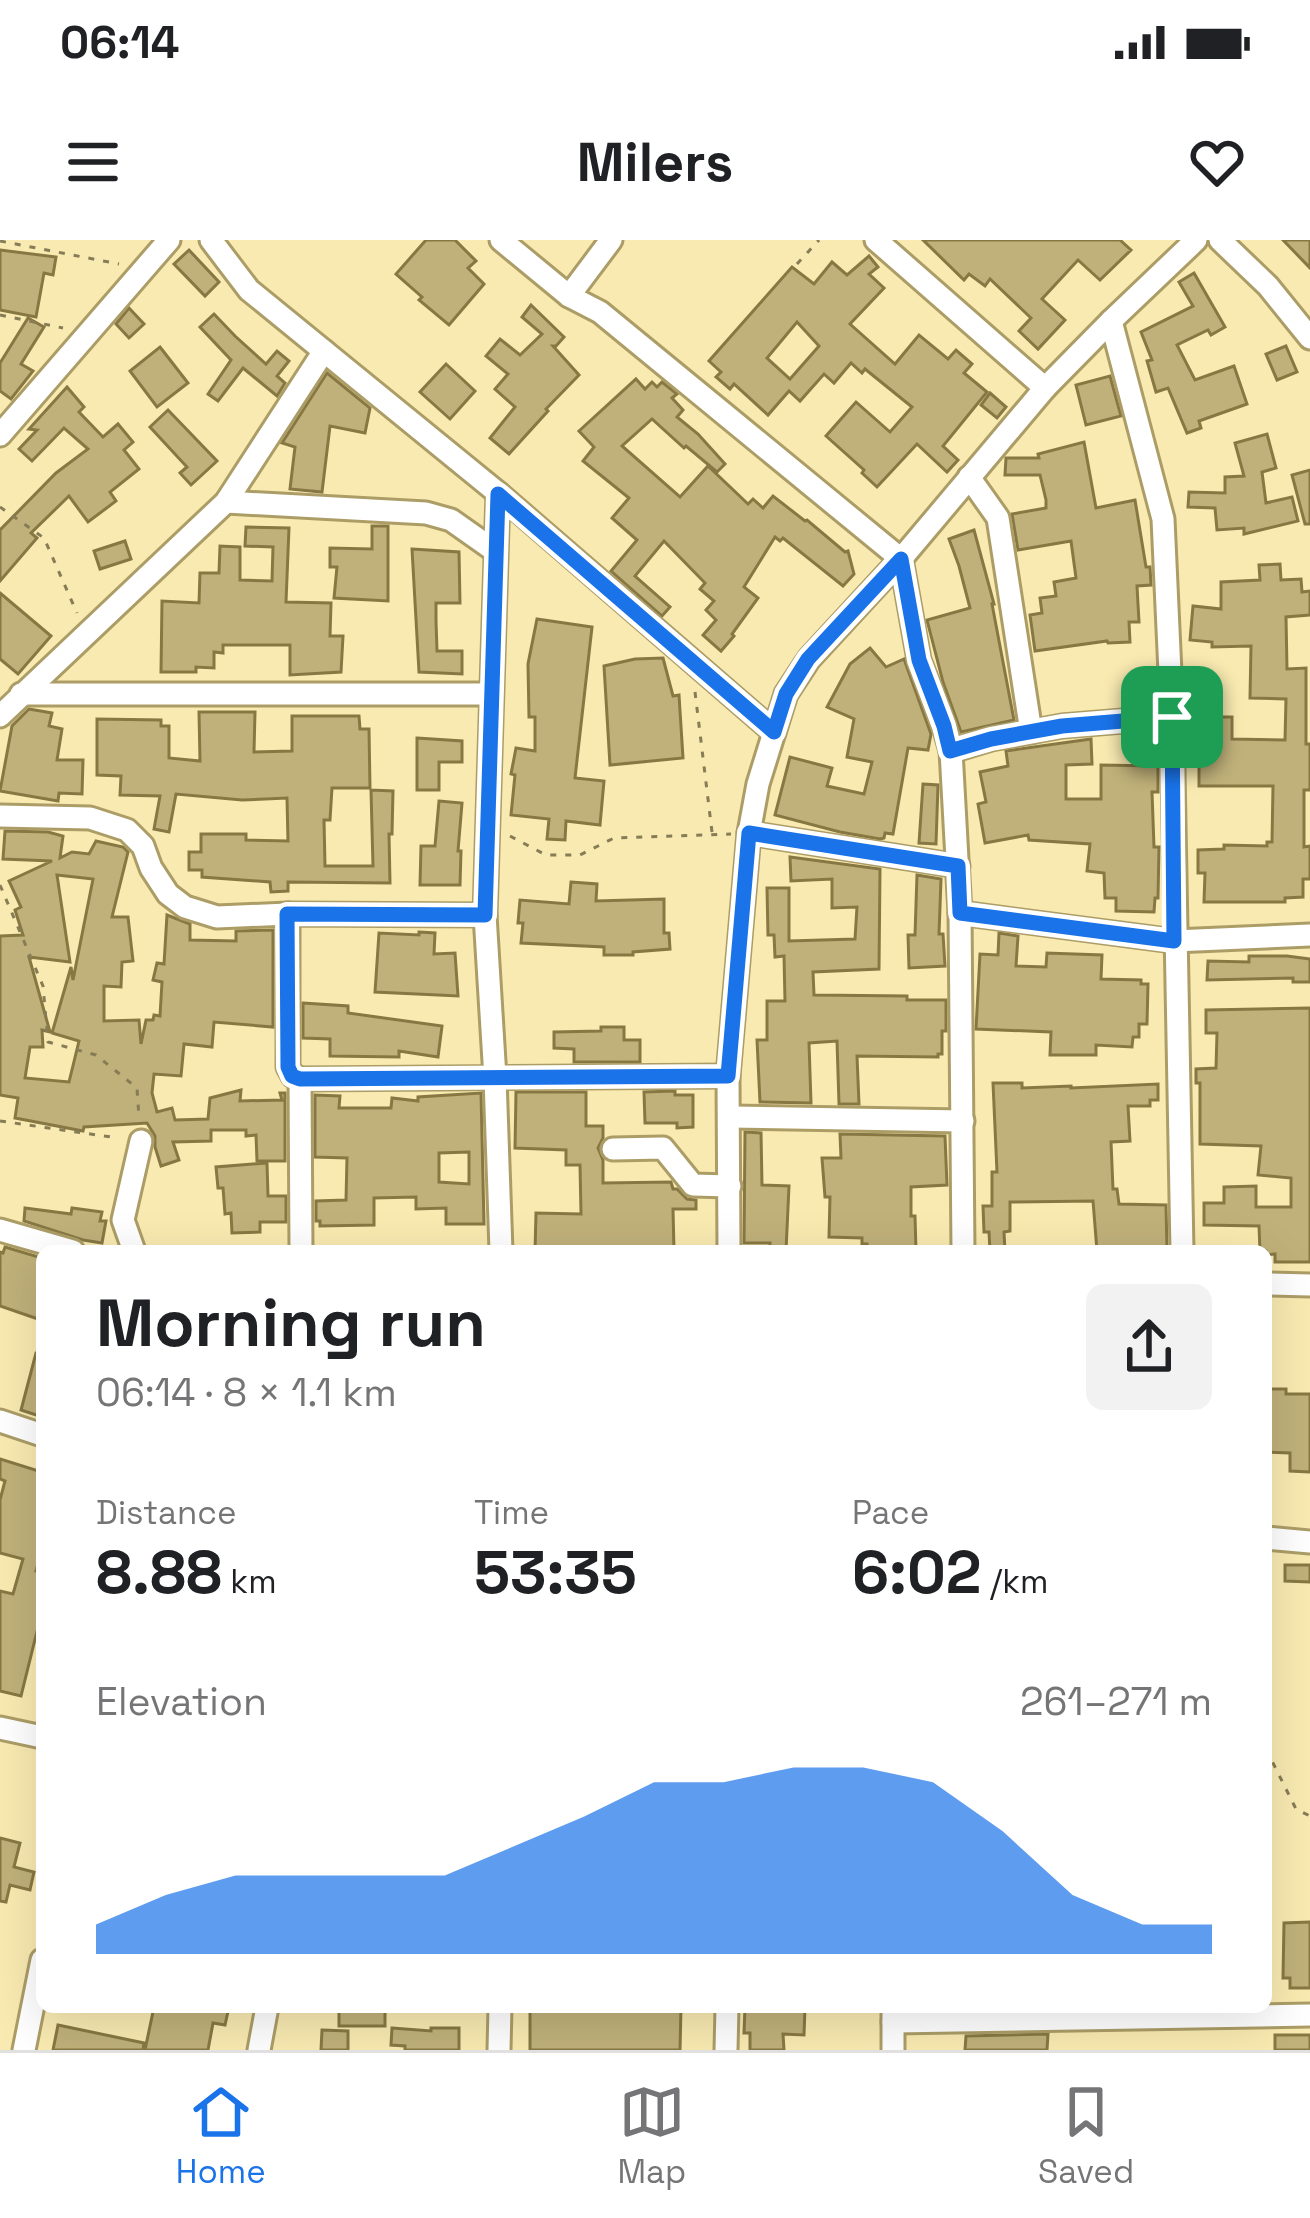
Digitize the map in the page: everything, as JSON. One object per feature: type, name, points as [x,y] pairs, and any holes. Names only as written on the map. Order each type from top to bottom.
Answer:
[{"type":"street","points":[[0,435],[169,240]]},
{"type":"street","points":[[211,240],[249,290],[498,494],[774,732]]},
{"type":"street","points":[[501,240],[569,296],[600,312],[901,559],[919,660],[950,751],[960,913],[963,1245]]},
{"type":"street","points":[[569,296],[611,240]]},
{"type":"street","points":[[876,240],[1046,388]]},
{"type":"street","points":[[730,1245],[728,1076],[749,833],[758,784],[786,694],[808,659],[901,559],[1046,388],[1196,240]]},
{"type":"street","points":[[1220,240],[1268,286],[1310,338]]},
{"type":"street","points":[[1111,321],[1163,519],[1172,717],[1182,1245]]},
{"type":"street","points":[[0,716],[226,502],[324,351]]},
{"type":"street","points":[[969,478],[998,518],[1031,732]]},
{"type":"street","points":[[498,494],[485,915],[500,1245]]},
{"type":"street","points":[[226,502],[426,513],[451,520],[495,551]]},
{"type":"street","points":[[22,694],[490,694]]},
{"type":"street","points":[[950,751],[1062,726],[1172,717]]},
{"type":"street","points":[[0,816],[90,818],[127,830],[143,846],[168,894],[185,907],[217,916],[485,915]]},
{"type":"street","points":[[749,833],[958,866]]},
{"type":"street","points":[[960,913],[1174,941],[1310,935]]},
{"type":"street","points":[[287,914],[288,1067],[300,1079],[728,1076]]},
{"type":"street","points":[[300,1079],[301,1245]]},
{"type":"street","points":[[730,1117],[963,1121]]},
{"type":"street","points":[[132,1245],[123,1220],[140,1141]]},
{"type":"street","points":[[614,1149],[663,1148],[693,1185],[730,1186]]},
{"type":"street","points":[[0,1230],[52,1245]]},
{"type":"street","points":[[1272,1284],[1310,1285]]},
{"type":"street","points":[[0,1421],[36,1433]]},
{"type":"street","points":[[1272,1538],[1310,1542]]},
{"type":"street","points":[[0,1728],[36,1736]]},
{"type":"street","points":[[24,2050],[36,1990]]},
{"type":"street","points":[[259,2050],[266,2013]]},
{"type":"street","points":[[499,2050],[500,2013]]},
{"type":"street","points":[[726,2050],[727,2013]]},
{"type":"street","points":[[893,2050],[893,2014],[1310,2015]]},
{"type":"path","points":[[797,264],[820,240]]},
{"type":"path","points":[[0,241],[144,269]]},
{"type":"path","points":[[0,315],[88,334]]},
{"type":"path","points":[[0,507],[44,538],[86,633]]},
{"type":"path","points":[[691,661],[712,834]]},
{"type":"path","points":[[487,824],[546,855],[580,856],[614,838],[749,833]]},
{"type":"path","points":[[0,885],[43,986],[48,1042],[96,1055],[137,1088],[140,1141],[0,1121]]},
{"type":"path","points":[[1272,1761],[1296,1809],[1310,1816]]},
{"type":"building","points":[[426,240],[455,240],[476,261],[468,268],[484,284],[449,325],[396,274]]},
{"type":"building","points":[[923,240],[1120,240],[1131,250],[1100,280],[1078,260],[1042,299],[1065,320],[1038,349],[1019,331],[1031,318],[990,279],[985,286],[969,274],[964,280]]},
{"type":"building","points":[[1283,240],[1310,240],[1310,268]]},
{"type":"building","points":[[0,250],[56,257],[53,275],[44,273],[36,317],[0,310]]},
{"type":"building","points":[[189,250],[219,282],[205,296],[174,264]]},
{"type":"building","points":[[869,256],[878,267],[869,274],[884,288],[850,324],[895,364],[919,335],[948,359],[956,350],[972,364],[964,373],[987,392],[943,446],[958,460],[947,472],[917,444],[877,487],[826,436],[856,402],[890,432],[912,407],[851,363],[834,383],[824,374],[800,401],[789,391],[768,415],[734,384],[730,389],[716,377],[721,372],[709,361],[792,267],[814,284],[832,262],[847,275]],"holes":[[[797,322],[819,346],[790,379],[767,358]]]},
{"type":"building","points":[[1194,273],[1225,327],[1177,345],[1195,380],[1234,366],[1247,404],[1199,421],[1201,428],[1187,433],[1168,388],[1156,392],[1147,361],[1152,360],[1141,332],[1193,306],[1179,282]]},
{"type":"building","points":[[531,305],[564,337],[553,346],[579,375],[509,454],[490,438],[515,407],[495,389],[508,374],[486,356],[500,339],[520,355],[542,334],[522,317]]},
{"type":"building","points":[[129,308],[144,324],[129,338],[116,324]]},
{"type":"building","points":[[214,314],[266,364],[277,351],[289,361],[277,376],[285,383],[277,396],[243,368],[218,401],[208,394],[231,360],[200,327]]},
{"type":"building","points":[[28,318],[44,327],[21,364],[33,371],[11,399],[0,391],[0,363]]},
{"type":"building","points":[[1286,346],[1297,372],[1277,380],[1266,354]]},
{"type":"building","points":[[160,347],[188,383],[157,407],[130,371]]},
{"type":"building","points":[[446,364],[475,391],[450,419],[420,392]]},
{"type":"building","points":[[327,373],[370,408],[365,433],[330,426],[322,492],[290,489],[295,447],[282,443]]},
{"type":"building","points":[[1110,376],[1121,416],[1086,425],[1076,385]]},
{"type":"building","points":[[636,379],[645,389],[652,382],[657,387],[662,382],[677,394],[672,398],[683,410],[677,417],[725,464],[717,472],[652,419],[622,446],[680,497],[708,466],[748,504],[753,499],[763,508],[773,496],[848,551],[854,574],[843,586],[783,538],[775,537],[744,587],[758,598],[721,651],[703,635],[716,620],[706,610],[714,601],[700,589],[705,583],[664,541],[635,576],[670,607],[662,616],[611,571],[637,540],[612,518],[629,498],[583,461],[594,447],[579,431]]},
{"type":"building","points":[[67,387],[84,407],[79,412],[103,437],[118,424],[133,442],[124,450],[139,469],[110,492],[116,501],[88,522],[69,496],[31,533],[37,538],[0,581],[0,530],[56,473],[88,449],[64,428],[32,461],[19,449],[37,430],[29,429]]},
{"type":"building","points":[[990,393],[1006,407],[997,418],[981,405]]},
{"type":"building","points":[[168,410],[217,461],[191,485],[180,473],[187,467],[150,427]]},
{"type":"building","points":[[1267,434],[1276,468],[1262,472],[1266,503],[1292,497],[1298,521],[1244,534],[1244,528],[1217,530],[1215,508],[1188,507],[1189,492],[1225,493],[1225,477],[1244,476],[1235,443]]},
{"type":"building","points":[[1084,442],[1096,508],[1135,500],[1151,585],[1137,586],[1139,622],[1129,622],[1130,642],[1035,651],[1030,615],[1042,613],[1040,598],[1056,596],[1054,582],[1076,578],[1071,541],[1018,550],[1012,514],[1046,508],[1046,500],[1040,475],[1005,475],[1006,458],[1039,458],[1038,454]]},
{"type":"building","points":[[1310,470],[1310,524],[1305,524],[1292,475]]},
{"type":"building","points":[[372,526],[388,526],[388,601],[334,598],[337,567],[330,567],[330,548],[372,549]]},
{"type":"building","points":[[246,527],[289,528],[286,602],[331,603],[330,636],[343,636],[341,672],[290,675],[290,645],[223,645],[223,653],[214,652],[214,668],[161,672],[162,601],[199,603],[200,573],[219,573],[220,546],[240,547],[240,580],[272,581],[273,547],[245,546]]},
{"type":"building","points":[[974,530],[994,604],[1014,720],[961,732],[927,620],[970,608],[949,539]]},
{"type":"building","points":[[125,541],[131,559],[100,569],[94,551]]},
{"type":"building","points":[[412,549],[459,552],[460,603],[436,603],[436,621],[437,651],[462,651],[462,674],[419,672]]},
{"type":"building","points":[[1280,564],[1281,580],[1301,579],[1302,592],[1310,591],[1310,615],[1286,617],[1287,669],[1306,668],[1310,790],[1304,790],[1304,847],[1310,846],[1310,879],[1303,879],[1303,897],[1285,898],[1285,902],[1204,902],[1205,873],[1198,873],[1198,850],[1272,842],[1273,786],[1199,786],[1199,766],[1193,766],[1196,708],[1210,708],[1210,717],[1232,717],[1232,739],[1285,740],[1286,699],[1250,698],[1251,646],[1212,647],[1212,642],[1190,640],[1193,606],[1221,609],[1221,582],[1260,580],[1259,565]]},
{"type":"building","points":[[0,593],[51,636],[18,674],[0,659]]},
{"type":"building","points":[[537,619],[592,627],[575,778],[604,781],[600,825],[566,821],[565,840],[547,839],[549,819],[511,815],[516,748],[535,751],[528,664]]},
{"type":"building","points":[[870,648],[886,667],[904,659],[931,734],[928,750],[908,748],[893,834],[885,833],[880,839],[775,815],[790,757],[832,768],[827,786],[864,794],[872,762],[847,757],[854,719],[827,707],[850,664]]},
{"type":"building","points":[[663,658],[673,696],[679,695],[683,758],[610,765],[604,666]]},
{"type":"building","points":[[29,709],[52,713],[49,726],[62,729],[57,760],[83,760],[82,794],[59,793],[58,801],[0,791],[12,726]]},
{"type":"building","points":[[199,712],[255,712],[254,752],[292,751],[292,716],[359,716],[360,729],[369,729],[370,788],[332,788],[330,820],[324,820],[325,866],[373,866],[371,790],[393,791],[390,883],[288,882],[288,891],[271,892],[270,882],[202,877],[202,870],[189,870],[189,852],[201,852],[201,834],[246,834],[246,840],[288,841],[287,798],[242,800],[176,794],[169,832],[154,829],[160,796],[120,795],[121,776],[97,775],[97,719],[161,720],[161,726],[169,726],[169,758],[200,761]]},
{"type":"building","points":[[417,738],[462,741],[462,762],[439,762],[439,790],[417,790]]},
{"type":"building","points":[[1091,739],[1092,764],[1066,765],[1066,799],[1101,799],[1101,765],[1158,766],[1158,792],[1152,792],[1154,847],[1159,847],[1154,912],[1116,911],[1116,898],[1105,898],[1104,873],[1087,871],[1090,844],[1029,840],[1028,835],[985,843],[978,804],[986,802],[980,772],[1008,766],[1006,751]]},
{"type":"building","points":[[923,784],[938,785],[936,844],[919,843]]},
{"type":"building","points":[[439,801],[462,803],[460,885],[420,885],[421,846],[435,846]]},
{"type":"building","points":[[5,831],[63,836],[60,858],[72,852],[89,854],[96,841],[128,852],[112,917],[128,917],[133,961],[122,962],[121,987],[104,986],[104,1021],[139,1020],[141,1044],[146,1020],[160,1016],[162,982],[153,980],[157,963],[164,964],[167,915],[190,924],[190,940],[236,941],[236,931],[273,930],[273,1027],[214,1022],[212,1047],[184,1044],[181,1076],[154,1074],[152,1093],[157,1112],[172,1108],[175,1120],[208,1119],[210,1098],[241,1090],[240,1101],[282,1100],[280,1093],[285,1093],[285,1161],[257,1161],[256,1135],[246,1136],[246,1130],[211,1130],[211,1141],[173,1142],[179,1160],[161,1166],[147,1123],[84,1127],[83,1131],[15,1118],[18,1098],[0,1095],[0,936],[23,935],[15,910],[21,907],[9,881],[52,861],[3,859]],"holes":[[[57,875],[93,879],[73,980],[71,967],[52,1033],[79,1041],[69,1082],[25,1078],[30,1047],[43,1047],[42,1030],[50,1032],[29,957],[70,962]]]},
{"type":"building","points":[[790,857],[880,869],[879,969],[813,972],[814,995],[946,1000],[946,1031],[942,1031],[938,1057],[857,1056],[859,1104],[839,1104],[837,1041],[809,1043],[811,1103],[760,1102],[757,1040],[767,1040],[767,1001],[785,1001],[784,956],[775,957],[774,935],[768,935],[767,888],[789,888],[789,941],[855,939],[857,907],[832,908],[832,879],[791,881]]},
{"type":"building","points":[[917,875],[941,879],[939,934],[943,934],[945,966],[909,968],[908,935],[915,935]]},
{"type":"building","points":[[571,882],[597,884],[596,901],[664,899],[664,933],[669,933],[670,949],[604,955],[604,947],[521,943],[520,900],[569,904]]},
{"type":"building","points":[[379,933],[435,933],[434,954],[455,953],[458,996],[375,992]]},
{"type":"building","points":[[999,933],[1018,936],[1016,966],[1046,967],[1047,953],[1102,955],[1101,979],[1148,984],[1147,1024],[1139,1024],[1139,1037],[1133,1037],[1132,1047],[1096,1045],[1096,1055],[1050,1055],[1051,1032],[976,1029],[980,954],[998,955]]},
{"type":"building","points":[[1249,956],[1310,959],[1310,982],[1293,982],[1293,978],[1207,980],[1208,961],[1249,962]]},
{"type":"building","points":[[303,1003],[348,1006],[348,1013],[442,1026],[438,1057],[399,1051],[399,1057],[330,1056],[330,1039],[303,1038]]},
{"type":"building","points":[[1310,1008],[1310,1262],[1275,1262],[1272,1245],[1260,1245],[1259,1226],[1204,1225],[1204,1203],[1224,1203],[1224,1187],[1256,1186],[1256,1207],[1291,1207],[1291,1178],[1258,1175],[1261,1146],[1200,1144],[1196,1069],[1216,1068],[1217,1033],[1206,1033],[1206,1010]]},
{"type":"building","points":[[601,1027],[624,1027],[624,1040],[640,1040],[640,1062],[574,1062],[574,1049],[554,1048],[554,1032],[601,1031]]},
{"type":"building","points":[[993,1083],[1022,1083],[1022,1088],[1158,1084],[1158,1100],[1150,1100],[1150,1106],[1128,1106],[1130,1141],[1111,1142],[1113,1189],[1117,1189],[1119,1204],[1166,1205],[1167,1245],[1097,1245],[1093,1201],[1010,1202],[1005,1245],[990,1245],[983,1206],[992,1206],[992,1172],[997,1172]]},
{"type":"building","points":[[675,1091],[675,1095],[693,1095],[693,1127],[645,1123],[644,1092]]},
{"type":"building","points":[[516,1092],[586,1092],[586,1126],[603,1126],[598,1148],[603,1183],[671,1182],[673,1189],[696,1200],[696,1209],[673,1209],[674,1245],[535,1245],[536,1213],[581,1214],[580,1165],[566,1165],[566,1150],[515,1148]]},
{"type":"building","points":[[481,1093],[484,1224],[446,1224],[446,1208],[416,1209],[416,1197],[374,1198],[374,1225],[320,1226],[316,1201],[346,1200],[347,1158],[315,1157],[315,1095],[340,1096],[339,1108],[391,1108],[392,1098],[418,1101],[418,1097]],"holes":[[[469,1152],[469,1184],[439,1182],[439,1153]]]},
{"type":"building","points":[[745,1132],[761,1133],[762,1185],[789,1186],[786,1245],[744,1243]]},
{"type":"building","points":[[840,1134],[945,1136],[947,1185],[911,1187],[916,1245],[867,1245],[862,1238],[829,1237],[830,1197],[825,1197],[822,1158],[841,1158]]},
{"type":"building","points":[[267,1163],[268,1196],[286,1196],[286,1222],[260,1222],[260,1232],[232,1233],[231,1213],[225,1214],[216,1167]]},
{"type":"building","points":[[25,1208],[71,1214],[72,1208],[102,1212],[100,1221],[106,1221],[102,1243],[24,1221]]},
{"type":"building","points":[[5,1247],[36,1256],[36,1318],[0,1306]]},
{"type":"building","points":[[36,1353],[36,1415],[21,1410]]},
{"type":"building","points":[[1272,1389],[1310,1394],[1310,1472],[1290,1471],[1290,1453],[1272,1452]]},
{"type":"building","points":[[0,1459],[36,1470],[36,1635],[21,1696],[0,1691],[0,1591],[13,1594],[23,1559],[0,1553],[0,1500],[5,1481],[0,1479]]},
{"type":"building","points":[[1285,1565],[1310,1565],[1310,1582],[1285,1581]]},
{"type":"building","points":[[0,1838],[20,1843],[14,1867],[34,1872],[30,1890],[10,1885],[6,1902],[0,1901]]},
{"type":"building","points":[[1310,1922],[1310,1988],[1290,1988],[1290,1978],[1283,1978],[1284,1923]]},
{"type":"building","points":[[153,2013],[228,2013],[225,2025],[213,2023],[208,2050],[145,2050]]},
{"type":"building","points":[[339,2013],[385,2013],[385,2026],[339,2026]]},
{"type":"building","points":[[530,2013],[681,2013],[680,2050],[530,2050]]},
{"type":"building","points":[[745,2013],[805,2013],[804,2035],[783,2034],[784,2050],[750,2050],[750,2033],[744,2033]]},
{"type":"building","points":[[58,2025],[144,2043],[143,2050],[53,2050]]},
{"type":"building","points":[[392,2028],[459,2028],[459,2050],[405,2050],[405,2046],[391,2045]]},
{"type":"building","points":[[322,2030],[348,2031],[348,2050],[321,2050]]},
{"type":"building","points":[[1048,2034],[1047,2050],[965,2050],[966,2036]]},
{"type":"building","points":[[1275,2035],[1310,2035],[1310,2050],[1275,2050]]},
{"type":"route","points":[[498,494],[774,732],[786,694],[808,659],[901,559],[919,660],[950,751],[1062,726],[1172,717],[1174,941],[960,913],[958,866],[749,833],[728,1076],[300,1079],[288,1067],[287,914],[485,915],[498,494]]}]
